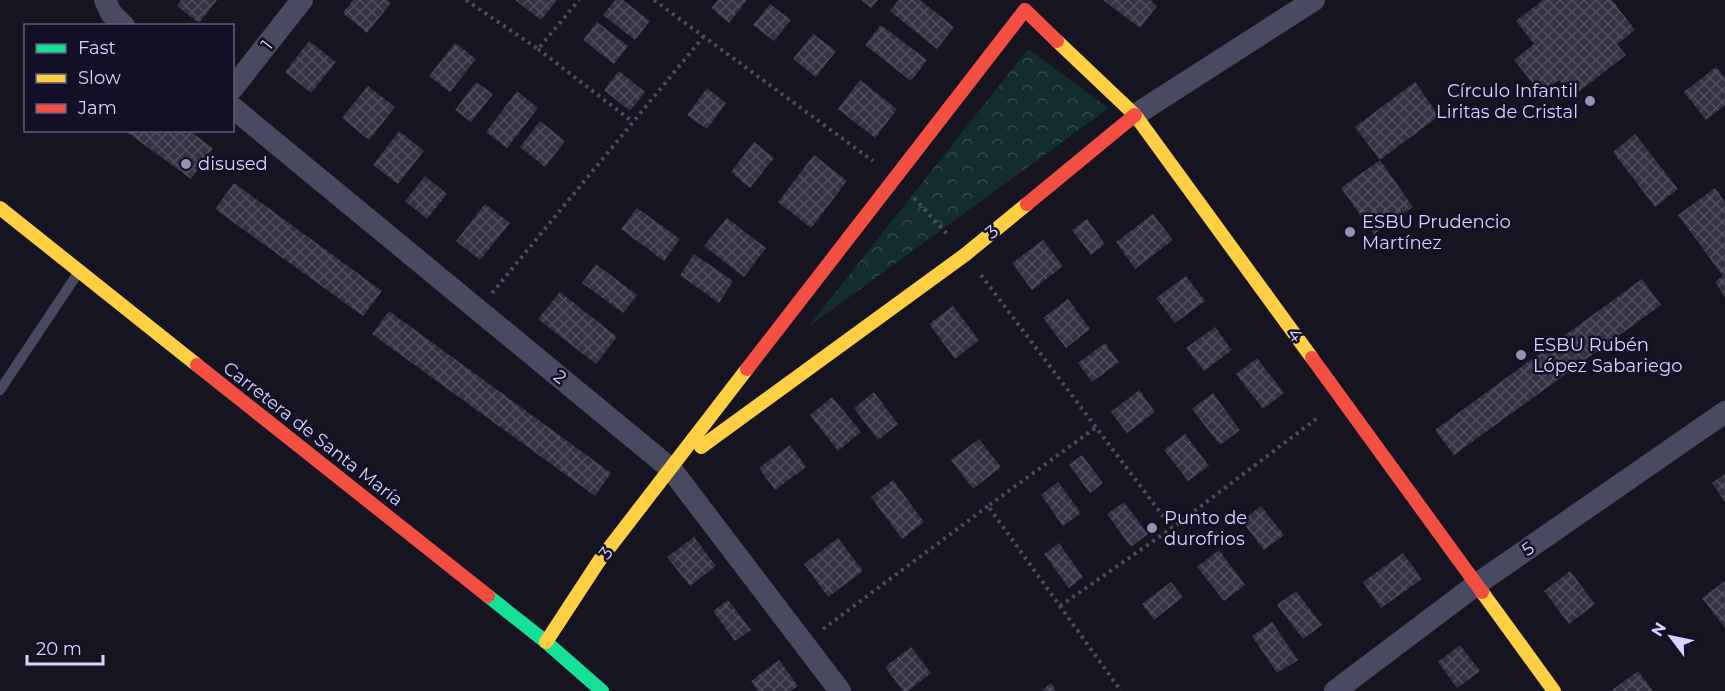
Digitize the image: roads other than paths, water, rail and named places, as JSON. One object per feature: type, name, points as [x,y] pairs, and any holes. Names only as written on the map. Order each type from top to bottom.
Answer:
[{"type":"street","points":[[105,0],[111,13],[122,24]]},
{"type":"street","name":"1","points":[[234,86],[302,0]]},
{"type":"street","name":"3","points":[[671,468],[966,254],[1135,115],[1308,1]]},
{"type":"street","name":"3","points":[[546,642],[599,561],[895,178],[1018,5]]},
{"type":"street","name":"4","points":[[1018,5],[1135,115],[1554,691]]},
{"type":"street","name":"2","points":[[234,109],[671,468],[840,691]]},
{"type":"street","name":"Carretera de Santa María","points":[[0,208],[546,642],[602,691]]},
{"type":"street","name":"5","points":[[1335,691],[1477,585],[1725,412]]},
{"type":"lane","points":[[0,390],[80,271]]},
{"type":"place","name":"Círculo Infantil Liritas de Cristal","points":[[1590,101]]},
{"type":"place","name":"disused","points":[[186,164]]},
{"type":"place","name":"ESBU Prudencio Martínez","points":[[1350,232]]},
{"type":"place","name":"ESBU Rubén López Sabariego","points":[[1521,355]]},
{"type":"place","name":"Punto de durofrios","points":[[1152,528]]}]
